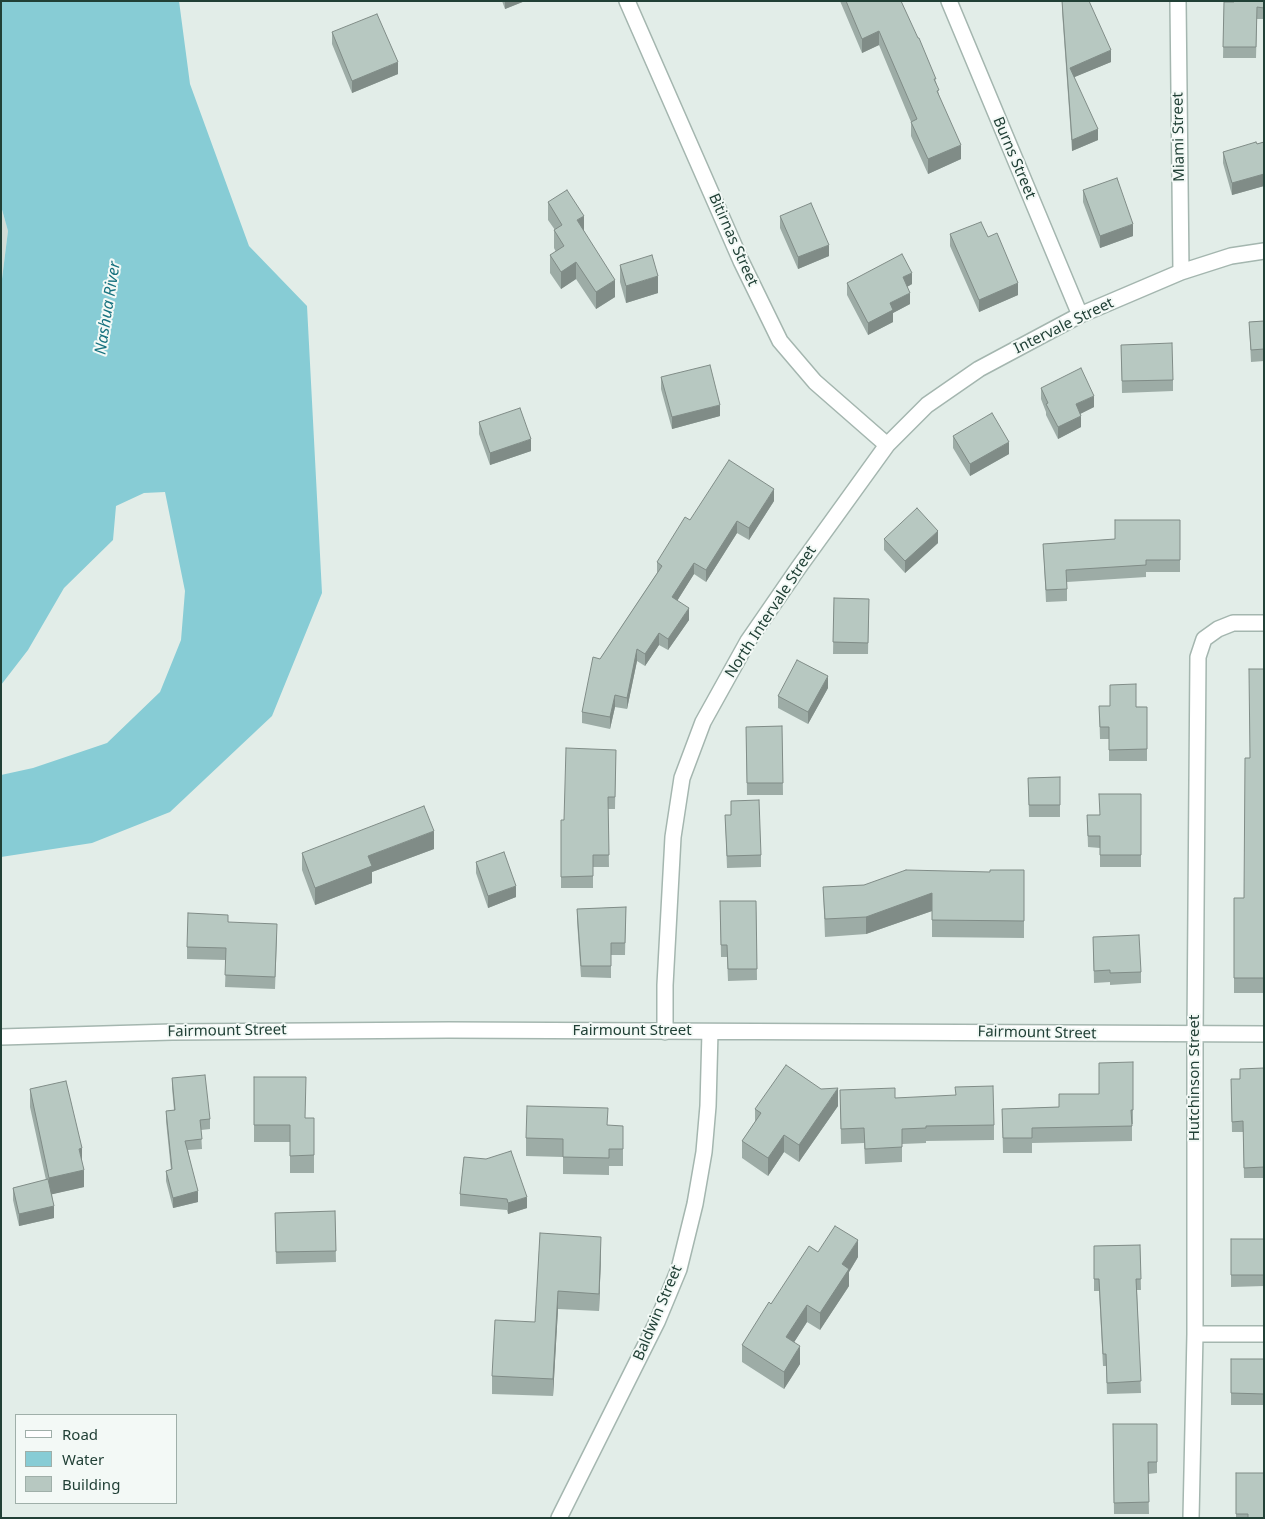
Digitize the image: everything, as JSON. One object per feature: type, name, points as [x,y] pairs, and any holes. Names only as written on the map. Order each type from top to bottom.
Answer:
[{"type":"street","name":"Bitirnas Street","points":[[627,1],[738,252],[780,341],[815,382],[887,445]]},
{"type":"street","name":"Burns Street","points":[[949,1],[1080,315]]},
{"type":"street","name":"Miami Street","points":[[1178,1],[1181,272]]},
{"type":"street","name":"Intervale Street","points":[[887,445],[927,405],[979,369],[1080,315],[1181,272],[1231,256],[1264,251]]},
{"type":"street","name":"North Intervale Street","points":[[665,1032],[665,985],[673,837],[682,778],[703,722],[748,641],[887,445]]},
{"type":"street","name":"Hutchinson Street","points":[[1191,1518],[1195,1334],[1198,657],[1204,639],[1218,630],[1233,623],[1264,624]]},
{"type":"street","name":"Fairmount Street","points":[[1,1037],[316,1030],[1264,1034]]},
{"type":"street","name":"Baldwin Street","points":[[559,1518],[657,1322],[679,1269],[695,1204],[704,1152],[708,1106],[710,1032]]},
{"type":"street","points":[[1195,1334],[1264,1334]]},
{"type":"shaded area","points":[[1,206],[8,231],[1,287]]},
{"type":"water","name":"Nashua River","points":[[1,1],[179,1],[190,84],[249,246],[307,306],[322,593],[272,716],[170,812],[92,843],[1,857],[1,775],[33,768],[107,743],[160,692],[181,640],[185,591],[165,492],[144,493],[116,506],[113,540],[64,588],[28,650],[1,685],[1,287],[8,231],[1,206]]},
{"type":"building","points":[[846,1],[901,1],[919,38],[936,79],[934,79],[939,90],[937,91],[961,145],[928,159],[911,122],[917,119],[879,31],[862,39]]},
{"type":"building","points":[[1062,1],[1089,1],[1111,50],[1070,68],[1098,129],[1072,140]]},
{"type":"building","points":[[1264,1],[1264,8],[1257,7],[1256,47],[1223,47],[1224,2]]},
{"type":"building","points":[[377,14],[398,62],[352,81],[332,32]]},
{"type":"building","points":[[1256,142],[1257,144],[1264,142],[1264,174],[1232,183],[1223,152]]},
{"type":"building","points":[[1117,178],[1133,224],[1100,236],[1083,190]]},
{"type":"building","points":[[567,190],[584,216],[577,220],[615,280],[596,292],[576,262],[561,272],[550,255],[564,246],[554,230],[562,225],[548,202]]},
{"type":"building","points":[[811,203],[829,245],[798,257],[780,216]]},
{"type":"building","points":[[981,222],[988,237],[997,233],[1018,283],[979,300],[950,234]]},
{"type":"building","points":[[902,254],[912,273],[903,277],[910,293],[890,303],[893,310],[868,323],[847,283]]},
{"type":"building","points":[[652,255],[658,276],[626,286],[620,265]]},
{"type":"building","points":[[1264,321],[1264,349],[1251,350],[1249,322]]},
{"type":"building","points":[[1172,343],[1173,380],[1122,381],[1121,345]]},
{"type":"building","points":[[710,365],[720,405],[672,417],[661,377]]},
{"type":"building","points":[[1081,368],[1094,396],[1076,404],[1081,416],[1058,427],[1046,404],[1048,403],[1041,388]]},
{"type":"building","points":[[520,408],[531,439],[490,453],[479,422]]},
{"type":"building","points":[[992,413],[1009,442],[970,464],[953,436]]},
{"type":"building","points":[[729,460],[774,489],[749,528],[737,521],[706,570],[694,563],[672,597],[689,608],[668,639],[659,633],[645,654],[637,649],[627,698],[615,695],[610,717],[582,712],[593,657],[600,659],[662,566],[657,562],[685,517],[690,520]]},
{"type":"building","points":[[917,508],[938,531],[905,561],[884,539]]},
{"type":"building","points":[[1115,520],[1180,520],[1180,560],[1146,560],[1146,565],[1066,570],[1067,589],[1046,590],[1043,544],[1115,539]]},
{"type":"building","points":[[834,598],[869,599],[868,643],[833,642]]},
{"type":"building","points":[[797,660],[828,676],[808,712],[778,696]]},
{"type":"building","points":[[1249,669],[1264,669],[1264,978],[1234,978],[1234,898],[1244,898],[1245,758],[1250,758]]},
{"type":"building","points":[[1136,684],[1136,707],[1147,707],[1147,749],[1109,750],[1109,727],[1100,727],[1099,706],[1110,706],[1110,685]]},
{"type":"building","points":[[782,726],[783,783],[747,783],[746,727]]},
{"type":"building","points":[[566,748],[616,750],[615,797],[608,797],[609,855],[593,855],[593,876],[561,877],[561,820],[564,820]]},
{"type":"building","points":[[1060,777],[1060,805],[1029,805],[1028,778]]},
{"type":"building","points":[[1099,794],[1141,794],[1141,855],[1100,855],[1100,836],[1088,836],[1087,815],[1100,815]]},
{"type":"building","points":[[759,800],[761,855],[727,856],[725,815],[731,815],[731,801]]},
{"type":"building","points":[[424,806],[434,831],[368,856],[372,866],[315,888],[302,853]]},
{"type":"building","points":[[504,852],[516,886],[488,896],[476,862]]},
{"type":"building","points":[[906,870],[990,872],[990,870],[1024,870],[1024,921],[932,920],[932,893],[866,917],[825,919],[823,887],[864,885]]},
{"type":"building","points":[[720,901],[756,901],[757,969],[728,969],[727,945],[721,945]]},
{"type":"building","points":[[626,907],[625,943],[611,943],[611,966],[581,966],[577,909]]},
{"type":"building","points":[[188,913],[228,915],[228,922],[277,924],[275,977],[225,975],[226,948],[187,947]]},
{"type":"building","points":[[1139,935],[1141,972],[1110,973],[1110,970],[1094,971],[1093,937]]},
{"type":"building","points":[[1133,1062],[1132,1126],[1032,1128],[1032,1138],[1003,1138],[1002,1109],[1059,1107],[1059,1094],[1099,1094],[1099,1063]]},
{"type":"building","points":[[786,1065],[821,1089],[838,1088],[799,1145],[784,1135],[768,1158],[742,1141],[761,1113],[755,1109]]},
{"type":"building","points":[[1264,1068],[1264,1167],[1244,1168],[1243,1121],[1232,1122],[1231,1079],[1240,1079],[1240,1069]]},
{"type":"building","points":[[205,1075],[210,1119],[200,1120],[202,1139],[185,1141],[198,1191],[173,1198],[166,1171],[172,1169],[166,1111],[175,1110],[172,1078]]},
{"type":"building","points":[[254,1077],[306,1077],[305,1118],[314,1118],[314,1155],[290,1156],[290,1125],[254,1125]]},
{"type":"building","points":[[66,1081],[82,1148],[79,1149],[84,1170],[49,1178],[30,1089]]},
{"type":"building","points":[[993,1086],[994,1125],[926,1126],[926,1128],[902,1129],[902,1147],[865,1149],[864,1128],[841,1129],[840,1090],[895,1088],[895,1098],[956,1095],[955,1087]]},
{"type":"building","points":[[527,1106],[608,1108],[607,1125],[623,1126],[623,1149],[609,1149],[609,1158],[563,1157],[563,1139],[526,1138]]},
{"type":"building","points":[[511,1151],[527,1197],[508,1203],[507,1199],[460,1194],[464,1157],[486,1159]]},
{"type":"building","points":[[48,1179],[54,1206],[19,1214],[13,1188]]},
{"type":"building","points":[[335,1211],[336,1251],[276,1252],[275,1213]]},
{"type":"building","points":[[835,1226],[858,1240],[842,1264],[849,1269],[820,1313],[807,1305],[786,1337],[800,1346],[784,1372],[742,1345],[769,1302],[771,1304],[809,1246],[818,1252]]},
{"type":"building","points":[[540,1233],[601,1237],[599,1294],[558,1291],[553,1379],[492,1376],[495,1320],[535,1322]]},
{"type":"building","points":[[1231,1239],[1264,1239],[1264,1275],[1231,1275]]},
{"type":"building","points":[[1140,1245],[1141,1279],[1136,1279],[1141,1381],[1107,1383],[1106,1354],[1103,1354],[1099,1279],[1094,1279],[1094,1246]]},
{"type":"building","points":[[1231,1359],[1264,1359],[1264,1394],[1231,1393]]},
{"type":"building","points":[[1113,1424],[1157,1424],[1157,1462],[1148,1462],[1149,1502],[1114,1503]]},
{"type":"building","points":[[1236,1473],[1264,1473],[1264,1518],[1248,1518],[1248,1514],[1236,1514]]}]
